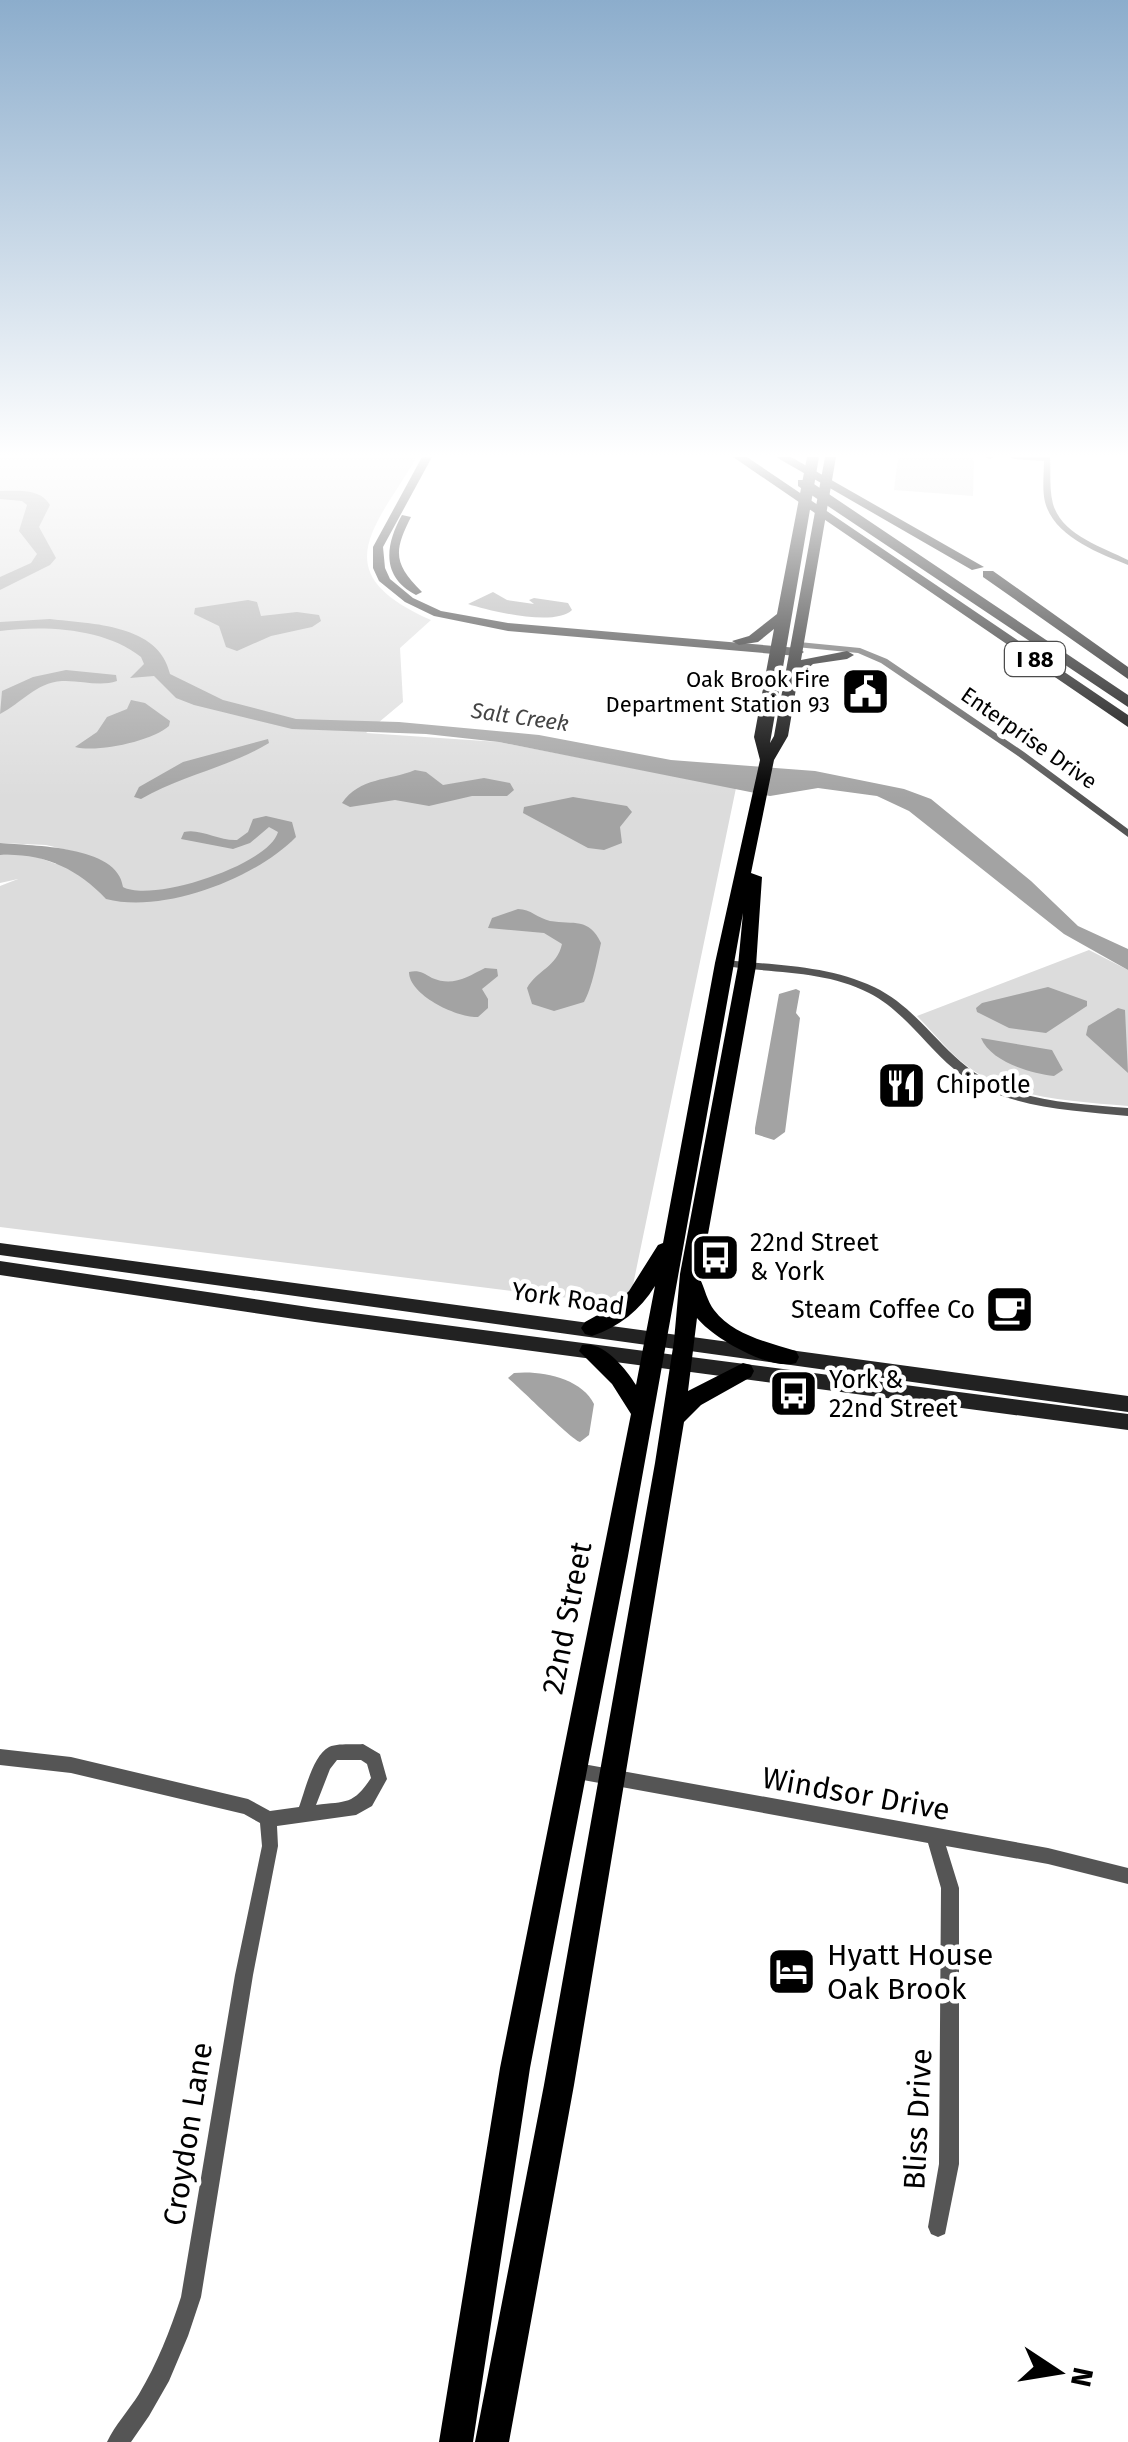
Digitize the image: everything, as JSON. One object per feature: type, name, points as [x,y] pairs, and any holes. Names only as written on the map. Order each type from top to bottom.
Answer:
[{"type":"highway","name":"I 88","points":[[906,571],[1128,722]]},
{"type":"highway","name":"I 88","points":[[941,571],[1128,702]]},
{"type":"highway","name":"I 88","points":[[983,571],[1128,674]]},
{"type":"main road","points":[[381,571],[396,591],[438,614],[493,625],[799,649]]},
{"type":"main road","points":[[396,571],[399,578],[449,614]]},
{"type":"main road","name":"22nd Street","points":[[767,760],[760,736],[791,571]]},
{"type":"main road","name":"22nd Street","points":[[456,2442],[515,2068],[655,1348],[724,962],[767,760],[781,736],[811,571]]},
{"type":"main road","points":[[739,644],[753,640],[783,616]]},
{"type":"main road","points":[[802,627],[807,638],[847,652]]},
{"type":"main road","points":[[739,644],[761,654],[773,668]]},
{"type":"main road","points":[[794,674],[809,660],[847,652]]},
{"type":"main road","name":"22nd Street","points":[[492,2442],[559,2085],[674,1418],[690,1274],[748,966],[759,810]]},
{"type":"main road","points":[[642,1414],[591,1339],[640,1297],[674,1235]]},
{"type":"main road","name":"York Road","points":[[0,1248],[683,1352],[788,1356],[1128,1404]]},
{"type":"main road","name":"York Road","points":[[0,1268],[591,1339]]},
{"type":"main road","points":[[690,1274],[696,1300],[712,1325],[739,1342],[788,1356]]},
{"type":"main road","name":"York Road","points":[[683,1352],[743,1371],[1128,1422]]},
{"type":"main road","points":[[674,1418],[693,1399],[743,1371]]},
{"type":"street","name":"Enterprise Drive","points":[[799,649],[847,652],[904,676],[1021,754],[1128,834]]},
{"type":"street","points":[[724,962],[827,975],[878,993],[900,1009],[960,1068],[993,1087],[1046,1103],[1128,1112]]},
{"type":"street","points":[[0,1757],[71,1765],[197,1794],[248,1807],[268,1819],[350,1809],[366,1800],[379,1779],[374,1759],[362,1752],[333,1753],[323,1764],[305,1814]]},
{"type":"street","name":"Windsor Drive","points":[[572,1770],[1048,1856],[1128,1876]]},
{"type":"street","name":"Croydon Lane","points":[[118,2442],[154,2390],[192,2297],[244,1975],[270,1846],[268,1819]]},
{"type":"street","name":"Bliss Drive","points":[[935,1836],[950,1888],[949,2164],[938,2227]]},
{"type":"shaded area","points":[[0,571],[370,571],[378,585],[398,602],[431,620],[400,648],[403,702],[366,733],[499,742],[736,788],[633,1285],[625,1297],[601,1302],[0,1227],[0,886],[18,879],[0,883],[0,855],[32,855],[56,864],[76,852],[46,845],[0,843]]},
{"type":"shaded area","points":[[13,571],[38,571],[0,590],[0,577]]},
{"type":"shaded area","points":[[493,592],[507,600],[534,604],[529,600],[568,603],[572,610],[564,615],[537,617],[468,604]]},
{"type":"shaded area","points":[[257,602],[261,616],[297,612],[319,615],[321,621],[237,651],[226,647],[219,626],[194,614],[195,608]]},
{"type":"shaded area","points":[[50,619],[104,625],[138,636],[153,645],[170,674],[223,700],[296,719],[399,722],[539,735],[671,760],[815,771],[904,789],[931,799],[1031,881],[1078,926],[1128,949],[1128,970],[1064,934],[909,811],[877,796],[818,788],[770,796],[499,742],[426,734],[292,729],[194,705],[176,698],[154,676],[130,678],[144,664],[141,657],[110,640],[54,629],[0,631],[0,622]]},
{"type":"shaded area","points":[[66,670],[116,675],[117,681],[52,683],[36,689],[0,714],[2,691],[33,677]]},
{"type":"shaded area","points":[[131,700],[145,703],[170,721],[169,726],[124,744],[75,747],[97,732],[107,717],[127,709]]},
{"type":"shaded area","points":[[268,739],[269,743],[238,758],[141,799],[134,797],[139,787],[183,762]]},
{"type":"shaded area","points":[[415,770],[426,772],[443,785],[484,778],[510,783],[514,790],[507,796],[472,796],[429,806],[395,800],[350,807],[342,803],[357,788]]},
{"type":"shaded area","points":[[573,797],[627,806],[632,812],[620,827],[622,843],[604,850],[588,848],[523,813],[524,807]]},
{"type":"shaded area","points":[[266,816],[292,822],[296,837],[257,867],[233,879],[154,902],[106,899],[83,879],[58,865],[31,857],[0,855],[0,843],[72,850],[106,863],[118,873],[123,887],[158,890],[233,868],[254,857],[278,832],[269,827],[250,843],[233,849],[181,839],[184,832],[237,840],[248,832],[253,819]]},
{"type":"shaded area","points":[[518,909],[550,921],[586,926],[596,935],[601,943],[584,1002],[554,1011],[532,1004],[527,988],[556,958],[562,944],[544,933],[488,928],[492,918]]},
{"type":"shaded area","points":[[1089,950],[1128,970],[1128,1106],[1049,1098],[992,1081],[958,1059],[917,1016]]},
{"type":"shaded area","points":[[485,968],[497,969],[498,976],[482,989],[488,1008],[478,1017],[458,1014],[425,997],[411,981],[409,972],[453,981]]},
{"type":"shaded area","points":[[1048,987],[1087,1001],[1087,1006],[1046,1033],[1009,1028],[977,1012],[982,1003]]},
{"type":"shaded area","points":[[800,991],[796,1013],[800,1018],[785,1132],[774,1140],[755,1134],[755,1128],[779,994]]},
{"type":"shaded area","points":[[1118,1008],[1125,1010],[1128,1073],[1086,1035],[1088,1026]]},
{"type":"shaded area","points":[[981,1038],[1052,1050],[1063,1070],[1054,1076],[1012,1065],[993,1054]]},
{"type":"shaded area","points":[[514,1373],[548,1375],[580,1388],[594,1404],[589,1435],[580,1442],[567,1432],[508,1378]]},
{"type":"place","name":"Oak Brook Fire Department Station 93","points":[[865,692]]},
{"type":"place","name":"Chipotle","points":[[901,1085]]},
{"type":"place","name":"22nd Street & York","points":[[715,1257]]},
{"type":"place","name":"Steam Coffee Co","points":[[1010,1310]]},
{"type":"place","name":"York & 22nd Street","points":[[794,1394]]},
{"type":"place","name":"Hyatt House Oak Brook","points":[[792,1972]]},
{"type":"water label","name":"Salt Creek","points":[[520,717]]}]
